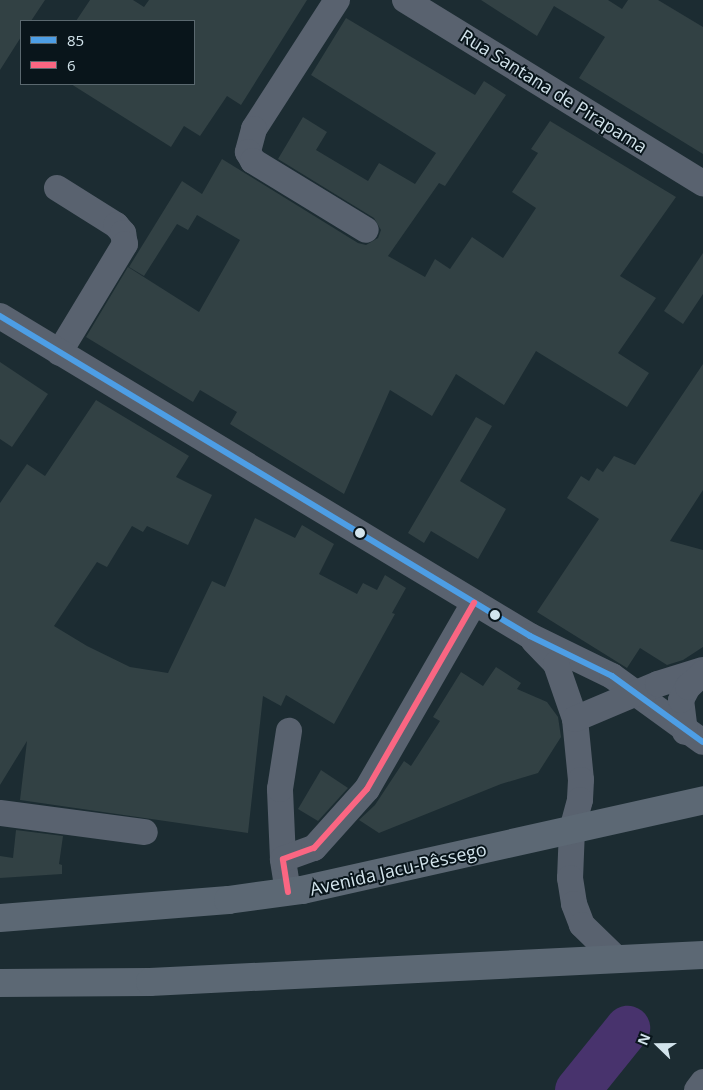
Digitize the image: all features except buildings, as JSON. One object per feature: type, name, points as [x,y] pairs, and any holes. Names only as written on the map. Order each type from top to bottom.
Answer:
[{"type":"highway","name":"Avenida Jacu-Pêssego","points":[[0,918],[228,900],[288,892],[703,800]]},
{"type":"highway","points":[[0,983],[150,982],[703,955]]},
{"type":"street","points":[[337,0],[254,129],[248,152],[253,161],[366,230]]},
{"type":"street","name":"Rua Santana de Pirapama","points":[[405,0],[703,183]]},
{"type":"street","points":[[58,188],[116,225],[123,232],[124,244],[59,352]]},
{"type":"street","points":[[0,316],[530,636],[584,660],[637,694],[694,737]]},
{"type":"street","points":[[282,859],[314,848],[367,789],[474,603]]},
{"type":"street","points":[[530,636],[556,664],[575,719],[581,780],[580,800],[572,829],[570,878],[574,904],[582,924],[618,960]]},
{"type":"street","points":[[575,719],[637,694],[703,672]]},
{"type":"street","points":[[694,737],[681,700],[688,687],[703,672]]},
{"type":"street","points":[[288,892],[282,859],[280,789],[289,732]]},
{"type":"street","points":[[0,813],[145,832]]},
{"type":"street","points":[[697,1090],[703,1082]]},
{"type":"waterway","points":[[577,1090],[627,1028]]},
{"type":"transit line","name":"85","points":[[0,316],[530,636],[612,676],[703,742]]},
{"type":"transit line","name":"6","points":[[288,892],[283,859],[314,848],[367,789],[474,603]]}]
